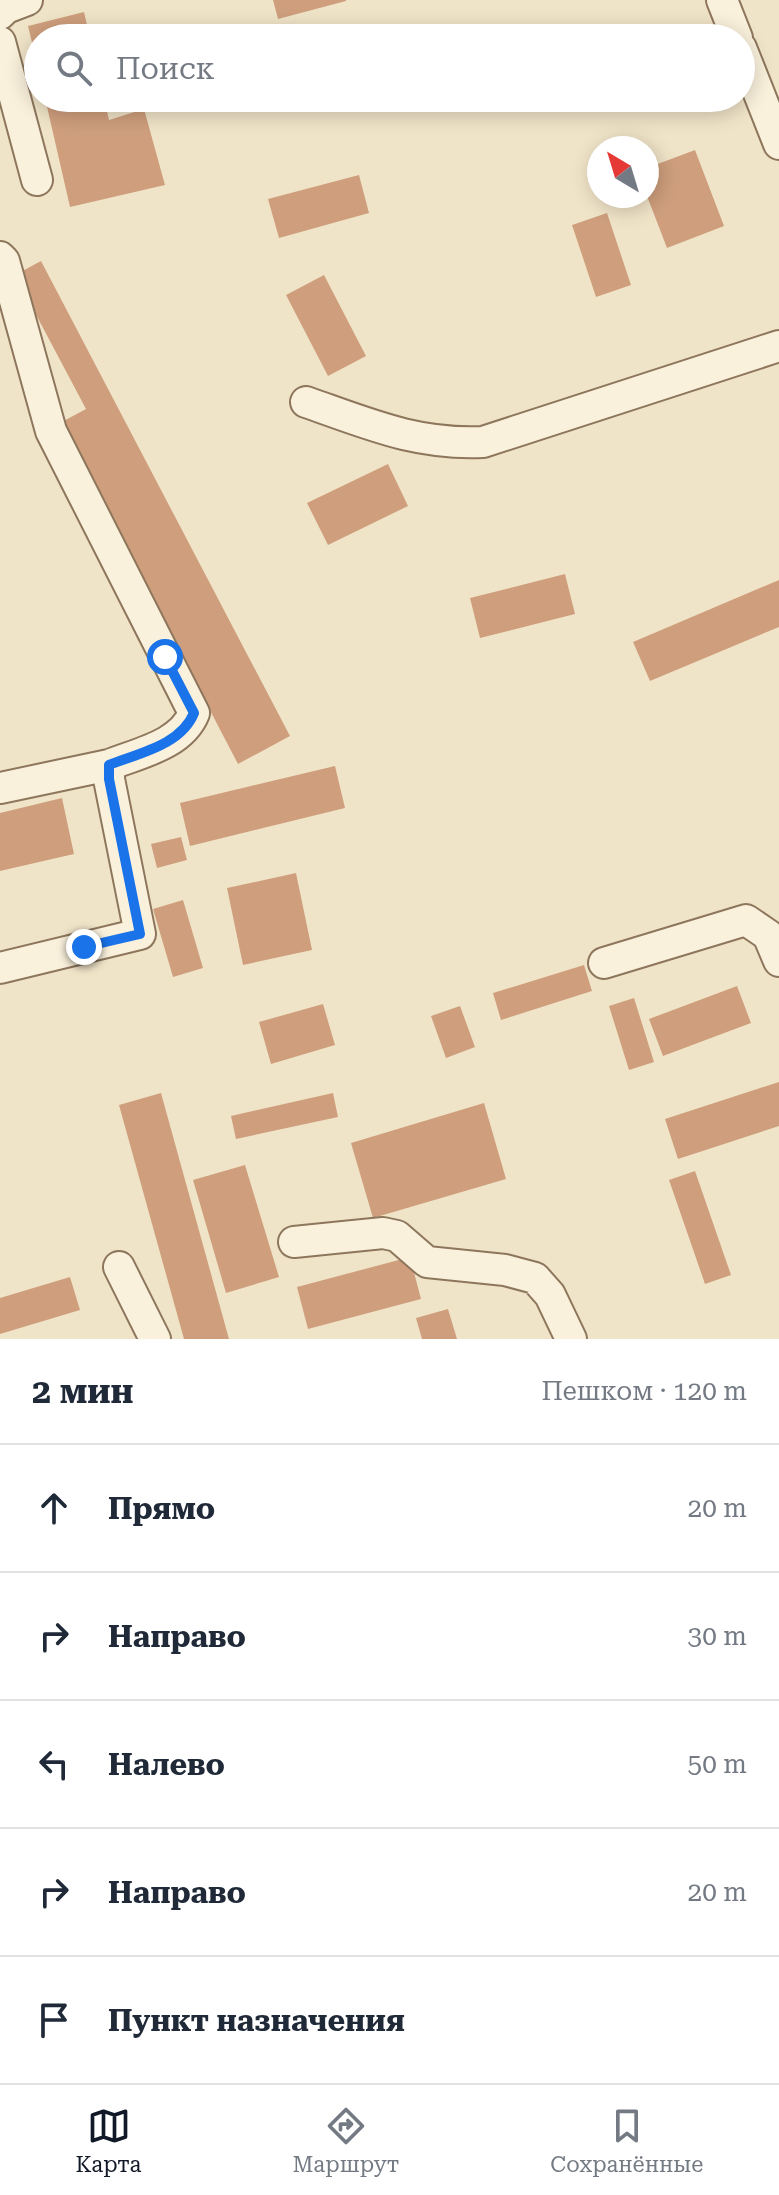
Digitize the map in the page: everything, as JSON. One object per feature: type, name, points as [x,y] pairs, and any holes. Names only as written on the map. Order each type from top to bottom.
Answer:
[{"type":"street","points":[[0,14],[6,8],[27,0]]},
{"type":"street","points":[[722,0],[731,24]]},
{"type":"street","points":[[0,42],[37,180]]},
{"type":"street","points":[[755,83],[779,144]]},
{"type":"street","points":[[0,257],[4,261],[51,431],[194,713],[188,727],[170,740],[109,765],[0,788]]},
{"type":"street","points":[[306,402],[400,435],[442,444],[483,442],[779,346]]},
{"type":"street","points":[[0,968],[140,934],[109,779],[109,765]]},
{"type":"street","points":[[604,963],[746,920],[768,935],[779,961]]},
{"type":"street","points":[[294,1242],[383,1233],[397,1236],[427,1262],[505,1270],[535,1278],[550,1295],[571,1339]]},
{"type":"street","points":[[119,1267],[155,1339]]},
{"type":"building","points":[[273,0],[346,0],[346,1],[278,19]]},
{"type":"building","points":[[84,12],[87,24],[36,24]]},
{"type":"building","points":[[48,112],[107,112],[109,120],[145,112],[165,185],[70,207]]},
{"type":"building","points":[[695,150],[724,226],[667,248],[652,208],[659,208],[659,164]]},
{"type":"building","points":[[359,175],[369,213],[279,238],[268,199]]},
{"type":"building","points":[[607,213],[631,285],[596,297],[572,225]]},
{"type":"building","points":[[41,261],[290,736],[238,764],[60,423],[86,409],[15,275]]},
{"type":"building","points":[[324,275],[366,356],[328,376],[286,295]]},
{"type":"building","points":[[388,464],[408,506],[328,545],[307,503]]},
{"type":"building","points":[[565,574],[575,614],[480,638],[470,598]]},
{"type":"building","points":[[779,580],[779,627],[650,681],[633,642]]},
{"type":"building","points":[[335,766],[345,808],[190,846],[180,803]]},
{"type":"building","points":[[62,798],[74,854],[0,871],[0,813]]},
{"type":"building","points":[[181,837],[187,860],[157,868],[151,844]]},
{"type":"building","points":[[296,873],[312,950],[243,965],[227,888]]},
{"type":"building","points":[[183,900],[203,968],[173,977],[153,909]]},
{"type":"building","points":[[584,965],[592,991],[501,1020],[493,993]]},
{"type":"building","points":[[737,986],[751,1023],[663,1056],[649,1019]]},
{"type":"building","points":[[634,998],[654,1062],[629,1070],[609,1006]]},
{"type":"building","points":[[323,1004],[335,1045],[271,1064],[259,1022]]},
{"type":"building","points":[[460,1006],[475,1047],[446,1058],[431,1016]]},
{"type":"building","points":[[779,1082],[779,1126],[678,1159],[665,1119]]},
{"type":"building","points":[[161,1093],[229,1339],[184,1339],[119,1105]]},
{"type":"building","points":[[333,1093],[338,1117],[236,1139],[231,1116]]},
{"type":"building","points":[[484,1103],[506,1179],[373,1218],[351,1143]]},
{"type":"building","points":[[245,1165],[279,1277],[226,1293],[193,1180]]},
{"type":"building","points":[[695,1171],[731,1275],[705,1284],[669,1180]]},
{"type":"building","points":[[410,1257],[421,1299],[308,1329],[297,1287]]},
{"type":"building","points":[[70,1277],[80,1310],[0,1334],[0,1298]]},
{"type":"building","points":[[448,1309],[457,1339],[422,1339],[416,1318]]},
{"type":"route","points":[[84,947],[140,934],[109,779],[109,765],[170,740],[188,727],[194,713],[165,657]]}]
